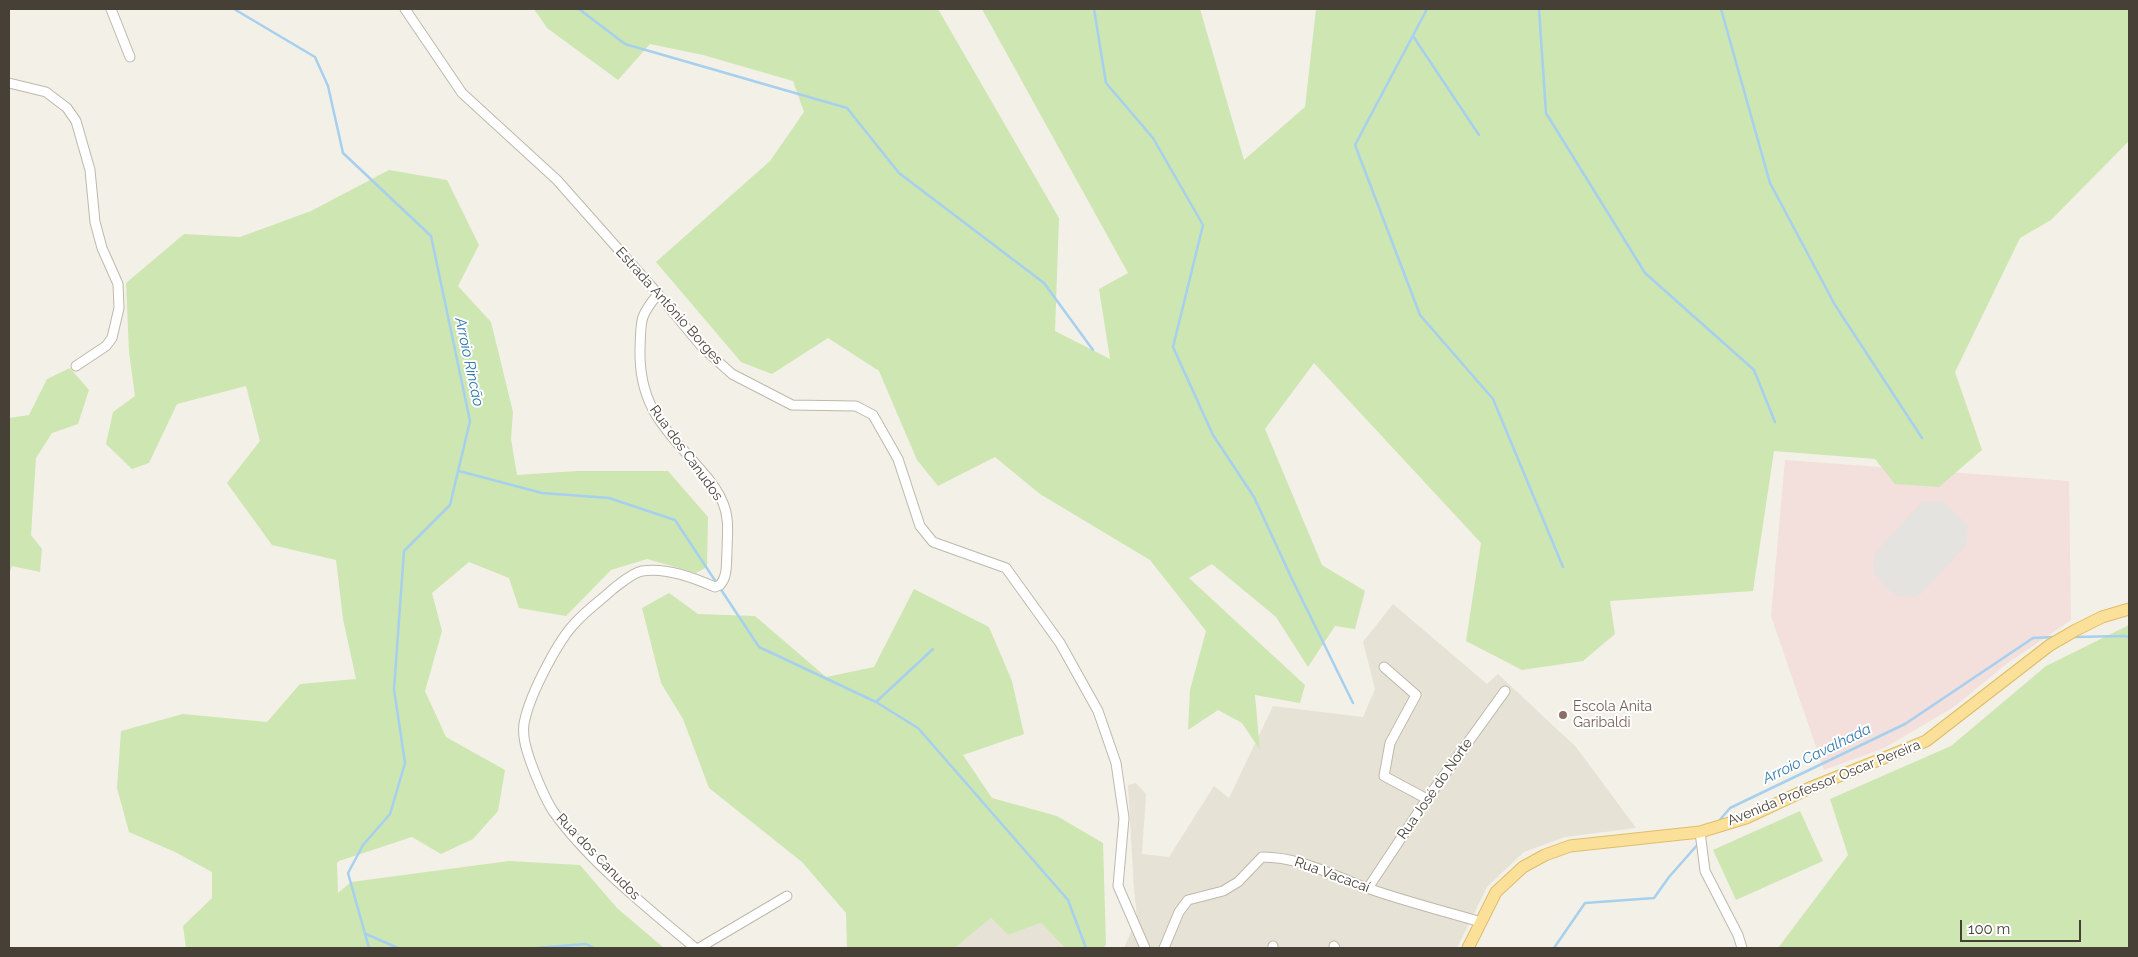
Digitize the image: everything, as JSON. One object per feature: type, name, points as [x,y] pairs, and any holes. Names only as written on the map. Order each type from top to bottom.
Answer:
[{"type":"main road","name":"Avenida Professor Oscar Pereira","points":[[1468,948],[1496,892],[1523,867],[1545,855],[1570,846],[1703,831],[1746,818],[1812,787],[1926,741],[2050,645],[2102,618],[2129,609]]},
{"type":"street","points":[[111,9],[130,57]]},
{"type":"street","name":"Estrada Antônio Borges","points":[[405,9],[462,93],[557,180],[703,348],[732,374],[792,405],[856,406],[873,415],[898,459],[920,526],[929,537],[934,542],[1006,568],[1060,643],[1098,711],[1116,763],[1124,818],[1118,886],[1145,948]]},
{"type":"street","points":[[9,83],[46,92],[67,108],[76,121],[90,170],[95,222],[102,248],[118,284],[119,308],[112,338],[106,346],[76,366]]},
{"type":"street","name":"Rua dos Canudos","points":[[658,294],[644,311],[641,319],[640,371],[642,384],[652,409],[714,486],[723,502],[728,519],[726,575],[720,585],[715,587],[685,575],[641,571],[619,584],[575,623],[553,656],[542,674],[525,719],[523,735],[531,762],[544,794],[552,810],[569,831],[633,896],[697,948]]},
{"type":"street","points":[[1384,667],[1416,695],[1390,743],[1384,776],[1427,799]]},
{"type":"street","name":"Rua José do Norte","points":[[1368,888],[1427,799],[1505,690]]},
{"type":"street","points":[[1703,831],[1705,871],[1738,935],[1742,948]]},
{"type":"street","name":"Rua Vacacaí","points":[[1164,948],[1179,912],[1188,900],[1223,892],[1238,882],[1262,858],[1277,857],[1308,864],[1368,888],[1481,922]]},
{"type":"street","points":[[697,948],[788,896]]},
{"type":"shaded area","points":[[1785,460],[2069,481],[2071,620],[2005,665],[1954,707],[1884,748],[1824,770],[1771,616]]},
{"type":"shaded area","points":[[1942,501],[1968,525],[1966,545],[1922,593],[1916,597],[1898,596],[1888,589],[1876,575],[1873,563],[1876,552],[1922,502]]},
{"type":"shaded area","points":[[1393,604],[1487,684],[1498,674],[1576,747],[1636,828],[1565,837],[1524,852],[1487,887],[1457,948],[1124,948],[1137,918],[1128,785],[1136,783],[1146,794],[1142,854],[1169,857],[1214,786],[1229,798],[1273,706],[1363,717],[1375,689],[1363,642]]},
{"type":"shaded area","points":[[991,918],[1008,935],[1041,923],[1065,948],[955,948]]},
{"type":"green space","points":[[534,9],[938,9],[1059,218],[1055,331],[1110,359],[1099,289],[1128,273],[982,9],[1200,9],[1244,160],[1305,107],[1316,9],[2129,9],[2129,141],[2051,220],[2020,238],[1955,372],[1982,450],[1939,487],[1895,484],[1875,459],[1774,451],[1753,591],[1610,601],[1615,634],[1583,661],[1522,670],[1466,641],[1481,543],[1314,363],[1265,429],[1322,565],[1365,591],[1355,629],[1335,626],[1308,667],[1276,617],[1212,564],[1189,578],[1305,685],[1300,703],[1255,695],[1260,750],[1242,723],[1218,710],[1188,730],[1190,690],[1206,631],[1150,560],[1040,494],[995,457],[938,486],[917,460],[879,371],[828,338],[772,374],[741,362],[656,262],[770,161],[804,112],[793,81],[703,55],[650,44],[618,80],[547,28]]},
{"type":"green space","points":[[389,170],[447,180],[479,245],[458,286],[491,322],[513,412],[511,439],[517,475],[577,471],[668,471],[708,517],[707,567],[696,573],[647,559],[611,570],[566,616],[519,608],[509,578],[469,562],[432,593],[442,631],[425,691],[446,737],[505,770],[498,811],[473,839],[441,854],[412,837],[339,861],[337,863],[338,893],[351,882],[509,861],[580,865],[617,908],[664,948],[186,948],[183,926],[212,898],[212,872],[175,852],[129,832],[117,788],[121,731],[183,714],[267,722],[300,684],[356,679],[343,619],[336,560],[272,545],[227,483],[260,441],[246,386],[177,404],[149,463],[132,469],[106,444],[113,412],[135,396],[129,352],[126,283],[184,234],[240,237],[311,211]]},
{"type":"green space","points":[[70,368],[89,390],[78,424],[52,433],[36,458],[31,535],[42,549],[40,572],[12,566],[9,575],[9,418],[29,415],[47,379]]},
{"type":"green space","points":[[914,589],[989,627],[1012,681],[1024,734],[963,755],[992,798],[1057,816],[1103,843],[1106,945],[1103,948],[1065,948],[1041,923],[1008,935],[991,918],[955,948],[847,948],[846,913],[802,862],[709,788],[683,719],[661,683],[642,608],[669,593],[698,614],[755,616],[826,677],[874,667]]},
{"type":"green space","points":[[2129,625],[2129,948],[1778,948],[1848,855],[1830,799],[1951,746],[2046,666]]},
{"type":"green space","points":[[1800,811],[1823,861],[1736,900],[1713,850]]},
{"type":"waterway","name":"Arroio Rincão","points":[[234,9],[315,57],[328,86],[343,153],[431,236],[470,421],[450,505],[404,551],[394,689],[405,763],[390,814],[363,845],[348,873],[369,948]]},
{"type":"waterway","points":[[579,9],[625,44],[847,108],[899,173],[1044,283],[1093,350]]},
{"type":"waterway","points":[[1094,9],[1106,83],[1153,138],[1203,225],[1173,347],[1213,435],[1254,497],[1353,703]]},
{"type":"waterway","points":[[1427,9],[1355,145],[1420,315],[1493,399],[1563,567]]},
{"type":"waterway","points":[[1539,9],[1546,113],[1645,273],[1754,370],[1775,422]]},
{"type":"waterway","points":[[1721,9],[1770,183],[1835,305],[1922,438]]},
{"type":"waterway","points":[[1413,36],[1479,135]]},
{"type":"waterway","points":[[459,471],[542,493],[609,498],[675,520],[759,647],[876,702],[918,728],[1068,900],[1086,948]]},
{"type":"waterway","name":"Arroio Cavalhada","points":[[1718,822],[1730,808],[1905,724],[2033,638],[2053,637]]},
{"type":"waterway","name":"Arroio Cavalhada","points":[[2074,637],[2129,637]]},
{"type":"waterway","points":[[876,702],[933,649]]},
{"type":"waterway","name":"Arroio Cavalhada","points":[[1554,948],[1585,903],[1654,898],[1669,877],[1699,843]]},
{"type":"waterway","points":[[366,934],[398,948]]},
{"type":"waterway","points":[[536,948],[586,944],[594,948]]},
{"type":"place","name":"Escola Anita Garibaldi","points":[[1563,715]]}]
